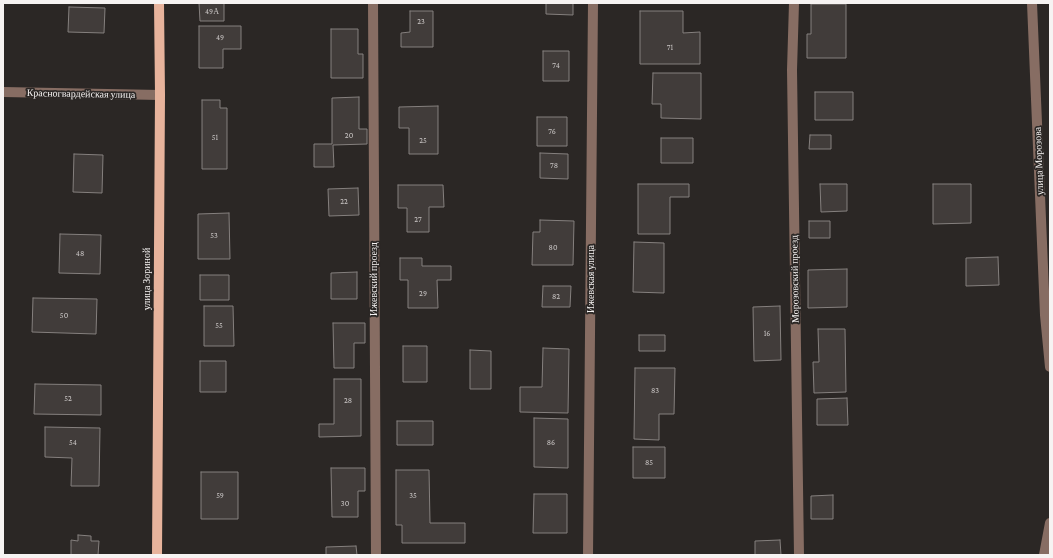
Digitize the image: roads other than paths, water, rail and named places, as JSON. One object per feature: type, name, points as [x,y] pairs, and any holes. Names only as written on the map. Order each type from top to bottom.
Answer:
[{"type":"main road","name":"улица Зориной","points":[[157,555],[160,95],[159,3]]},
{"type":"street","name":"Ижевский проезд","points":[[373,3],[376,555]]},
{"type":"street","name":"Ижевская улица","points":[[588,555],[593,3]]},
{"type":"street","name":"Морозовский проезд","points":[[794,3],[792,70],[799,555]]},
{"type":"street","name":"улица Морозова","points":[[1032,3],[1045,315],[1050,367]]},
{"type":"street","name":"Красногвардейская улица","points":[[3,92],[160,95]]},
{"type":"street","points":[[1044,555],[1050,523]]}]
